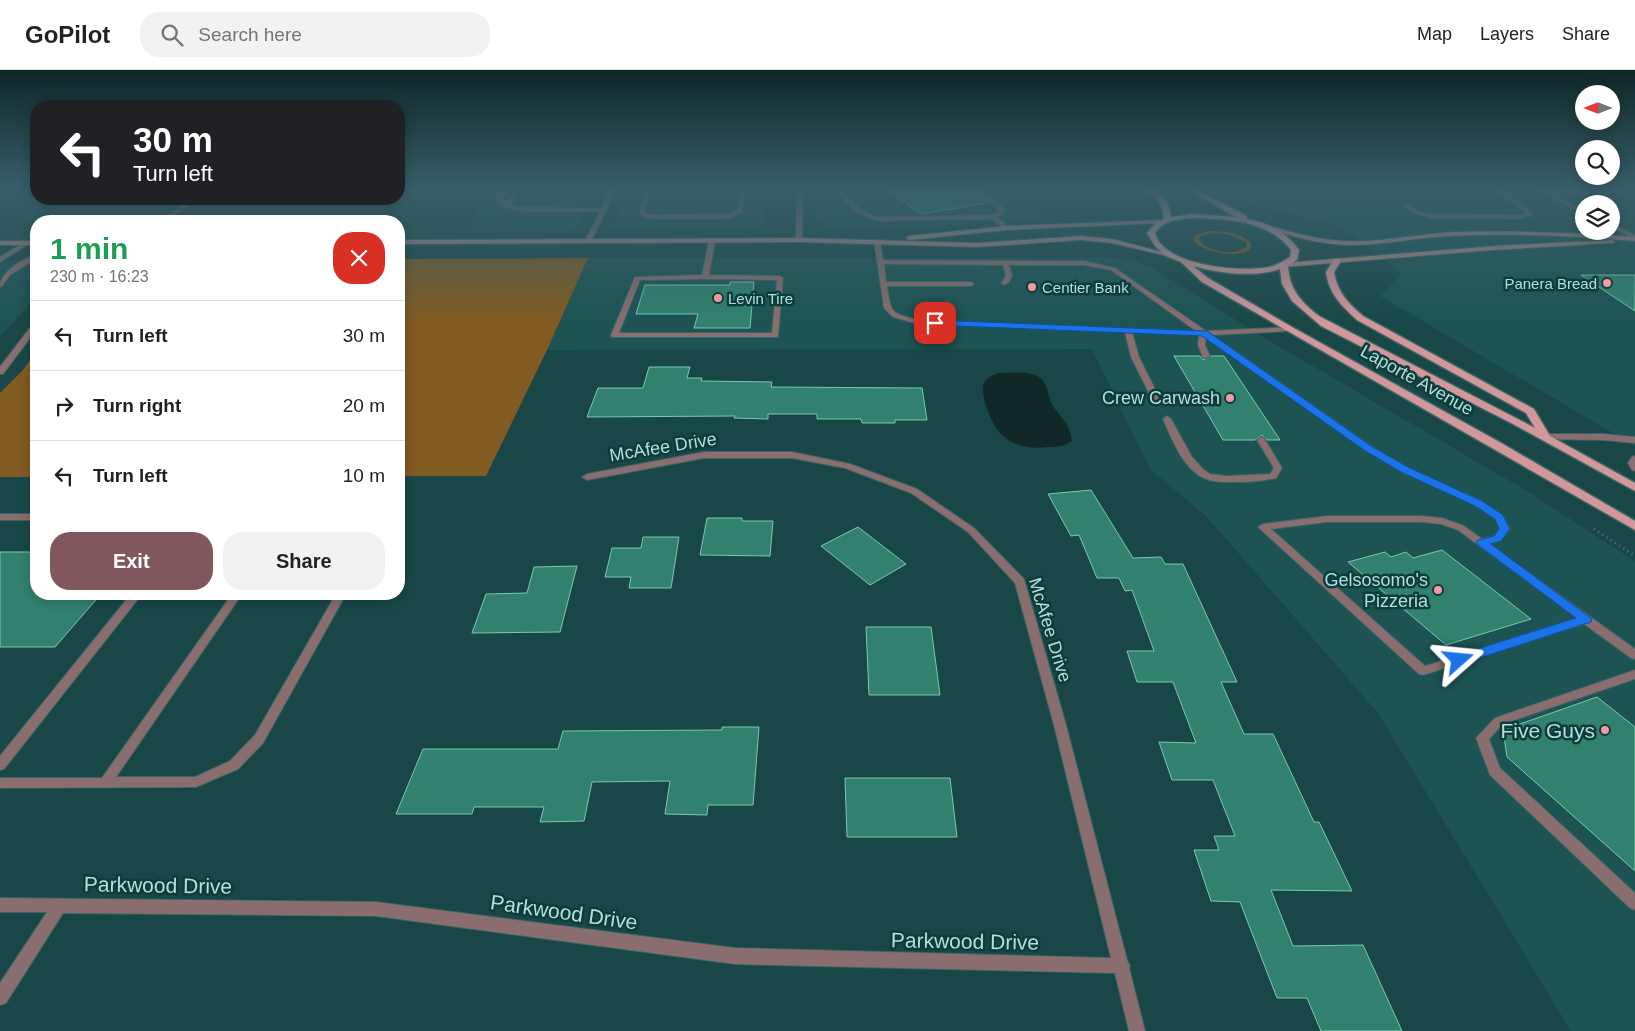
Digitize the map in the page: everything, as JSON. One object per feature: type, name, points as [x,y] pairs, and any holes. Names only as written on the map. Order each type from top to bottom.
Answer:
[{"type":"main road","points":[[1151,233],[1153,240],[1160,248],[1184,261],[1208,267],[1235,270],[1260,270],[1284,265],[1294,258],[1296,250],[1290,242],[1274,233]]},
{"type":"main road","name":"Laporte Avenue","points":[[1184,261],[1205,280],[1499,446],[1635,526]]},
{"type":"main road","points":[[1337,261],[1330,272],[1338,296],[1346,307],[1381,331],[1530,412],[1546,438]]},
{"type":"main road","name":"Laporte Avenue","points":[[1284,265],[1283,274],[1286,285],[1296,302],[1324,324],[1546,438],[1635,488]]},
{"type":"street","points":[[588,241],[592,233]]},
{"type":"street","points":[[799,233],[799,240]]},
{"type":"street","points":[[877,241],[959,233]]},
{"type":"street","points":[[1286,233],[1342,243],[1451,234],[1565,233],[1635,238]]},
{"type":"street","points":[[405,242],[799,240],[977,245],[1068,238],[1093,238],[1171,255]]},
{"type":"street","points":[[1284,265],[1542,245],[1583,245],[1635,238]]},
{"type":"street","points":[[706,278],[712,240]]},
{"type":"street","points":[[877,241],[887,308],[895,316],[918,322],[1204,333],[1289,329]]},
{"type":"street","points":[[0,243],[27,243]]},
{"type":"street","points":[[0,260],[27,243]]},
{"type":"street","points":[[0,285],[8,274],[30,260]]},
{"type":"street","points":[[881,262],[1084,263],[1112,269],[1368,448],[1405,470],[1457,492],[1499,517],[1505,529],[1497,539],[1482,542]]},
{"type":"street","points":[[1004,283],[1009,280],[1010,276],[1005,262]]},
{"type":"street","points":[[0,274],[8,274]]},
{"type":"street","points":[[637,278],[706,278],[780,278],[775,335],[615,335],[637,278]]},
{"type":"street","points":[[884,284],[971,284]]},
{"type":"street","points":[[1128,330],[1135,357],[1158,403]]},
{"type":"street","points":[[1204,333],[1200,340],[1200,347],[1206,356]]},
{"type":"street","points":[[0,372],[30,334]]},
{"type":"street","points":[[1167,419],[1184,452],[1195,466],[1208,476],[1224,479],[1260,479],[1273,476],[1278,468],[1261,440]]},
{"type":"street","points":[[1546,438],[1604,437],[1635,440]]},
{"type":"street","name":"McAfee Drive","points":[[587,477],[704,455],[792,455],[846,466],[914,491],[971,530],[1020,582],[1060,725],[1137,1031]]},
{"type":"street","points":[[1635,459],[1632,463],[1635,468]]},
{"type":"street","points":[[0,517],[30,517]]},
{"type":"street","points":[[1586,619],[1423,671],[1263,527],[1328,519],[1420,519],[1442,521],[1462,528],[1482,542],[1635,655]]},
{"type":"street","points":[[0,764],[132,600]]},
{"type":"street","points":[[105,783],[233,600]]},
{"type":"street","points":[[0,783],[196,782],[234,765],[259,740],[338,600]]},
{"type":"street","points":[[1635,674],[1499,721],[1482,738],[1495,771],[1633,899],[1635,903]]},
{"type":"street","name":"Parkwood Drive","points":[[0,905],[376,909],[735,956],[1122,966]]},
{"type":"street","points":[[0,997],[60,906]]},
{"type":"shaded area","points":[[1203,233],[1232,233],[1249,241],[1252,246],[1247,251],[1241,253],[1215,252],[1200,246],[1194,242],[1193,238]],"holes":[[[1215,233],[1230,235],[1246,242],[1247,246],[1243,249],[1222,252],[1208,247],[1199,239],[1203,235]]]},
{"type":"shaded area","points":[[1349,233],[1575,233],[1575,240],[1620,240],[1620,233],[1635,233],[1635,446],[1380,296],[1402,274]]},
{"type":"shaded area","points":[[1089,257],[1132,259],[1151,267],[1270,341],[1522,488],[1635,561],[1635,1031],[1571,1031],[1378,713],[1206,516],[1150,469],[1092,349],[547,350],[588,258]]},
{"type":"shaded area","points":[[588,258],[547,350],[486,476],[405,476],[405,259]]},
{"type":"shaded area","points":[[0,261],[30,261],[30,304],[0,337]]},
{"type":"shaded area","points":[[30,360],[30,477],[0,477],[0,393]]},
{"type":"shaded area","points":[[999,373],[1030,373],[1040,378],[1044,382],[1052,404],[1067,424],[1072,441],[1060,446],[1041,448],[1018,445],[1003,436],[995,426],[983,395],[984,383],[992,375]]},
{"type":"building","points":[[1581,275],[1635,275],[1635,311]]},
{"type":"building","points":[[730,282],[754,282],[750,328],[694,328],[698,314],[636,314],[645,285],[730,285]]},
{"type":"building","name":"Crew Carwash","points":[[1174,356],[1200,356],[1203,360],[1212,356],[1224,356],[1280,440],[1267,440],[1262,435],[1255,440],[1223,440]]},
{"type":"building","points":[[649,367],[690,367],[687,378],[702,378],[701,381],[772,382],[771,387],[922,388],[927,420],[895,420],[895,423],[862,423],[861,419],[817,419],[817,414],[768,414],[768,419],[734,418],[735,416],[587,417],[598,388],[643,388]]},
{"type":"building","points":[[1091,490],[1133,558],[1161,557],[1165,564],[1183,564],[1237,682],[1221,682],[1244,734],[1273,734],[1314,822],[1319,822],[1352,891],[1271,890],[1293,946],[1363,945],[1402,1031],[1321,1031],[1307,998],[1277,998],[1240,902],[1211,901],[1194,850],[1219,850],[1214,836],[1235,836],[1213,780],[1172,780],[1159,742],[1196,743],[1173,682],[1137,682],[1127,651],[1154,651],[1132,590],[1125,591],[1119,578],[1097,578],[1079,535],[1071,536],[1048,494]]},
{"type":"building","points":[[707,518],[742,518],[742,521],[773,521],[770,556],[700,555]]},
{"type":"building","points":[[858,527],[906,564],[870,585],[821,546]]},
{"type":"building","points":[[643,537],[679,537],[671,588],[629,588],[631,577],[605,577],[612,548],[641,548]]},
{"type":"building","name":"Gelsosomo's Pizzeria","points":[[1442,550],[1531,619],[1446,645],[1348,562],[1385,552],[1391,557],[1406,552],[1413,558]]},
{"type":"building","points":[[0,552],[30,552],[30,600],[96,600],[55,647],[0,647]]},
{"type":"building","points":[[577,566],[560,632],[472,633],[486,594],[527,593],[534,567]]},
{"type":"building","points":[[866,627],[931,627],[940,695],[869,695]]},
{"type":"building","points":[[1597,697],[1635,727],[1635,871],[1507,757],[1503,730]]},
{"type":"building","points":[[722,727],[759,727],[753,805],[708,805],[707,815],[665,814],[670,781],[592,782],[584,821],[540,822],[544,807],[474,807],[472,814],[396,814],[423,749],[558,749],[563,731],[722,730]]},
{"type":"building","points":[[845,778],[950,778],[957,837],[847,837]]},
{"type":"place","name":"Panera Bread","points":[[1607,283]]},
{"type":"place","name":"Centier Bank","points":[[1032,287]]},
{"type":"place","name":"Levin Tire","points":[[718,298]]},
{"type":"place","name":"Crew Carwash","points":[[1230,398]]},
{"type":"place","name":"Gelsosomo's Pizzeria","points":[[1438,590]]},
{"type":"place","name":"Five Guys","points":[[1605,730]]},
{"type":"route","points":[[935,323],[1204,333],[1387,460],[1478,503],[1499,517],[1505,529],[1497,539],[1482,542],[1586,619],[1459,660]]}]
